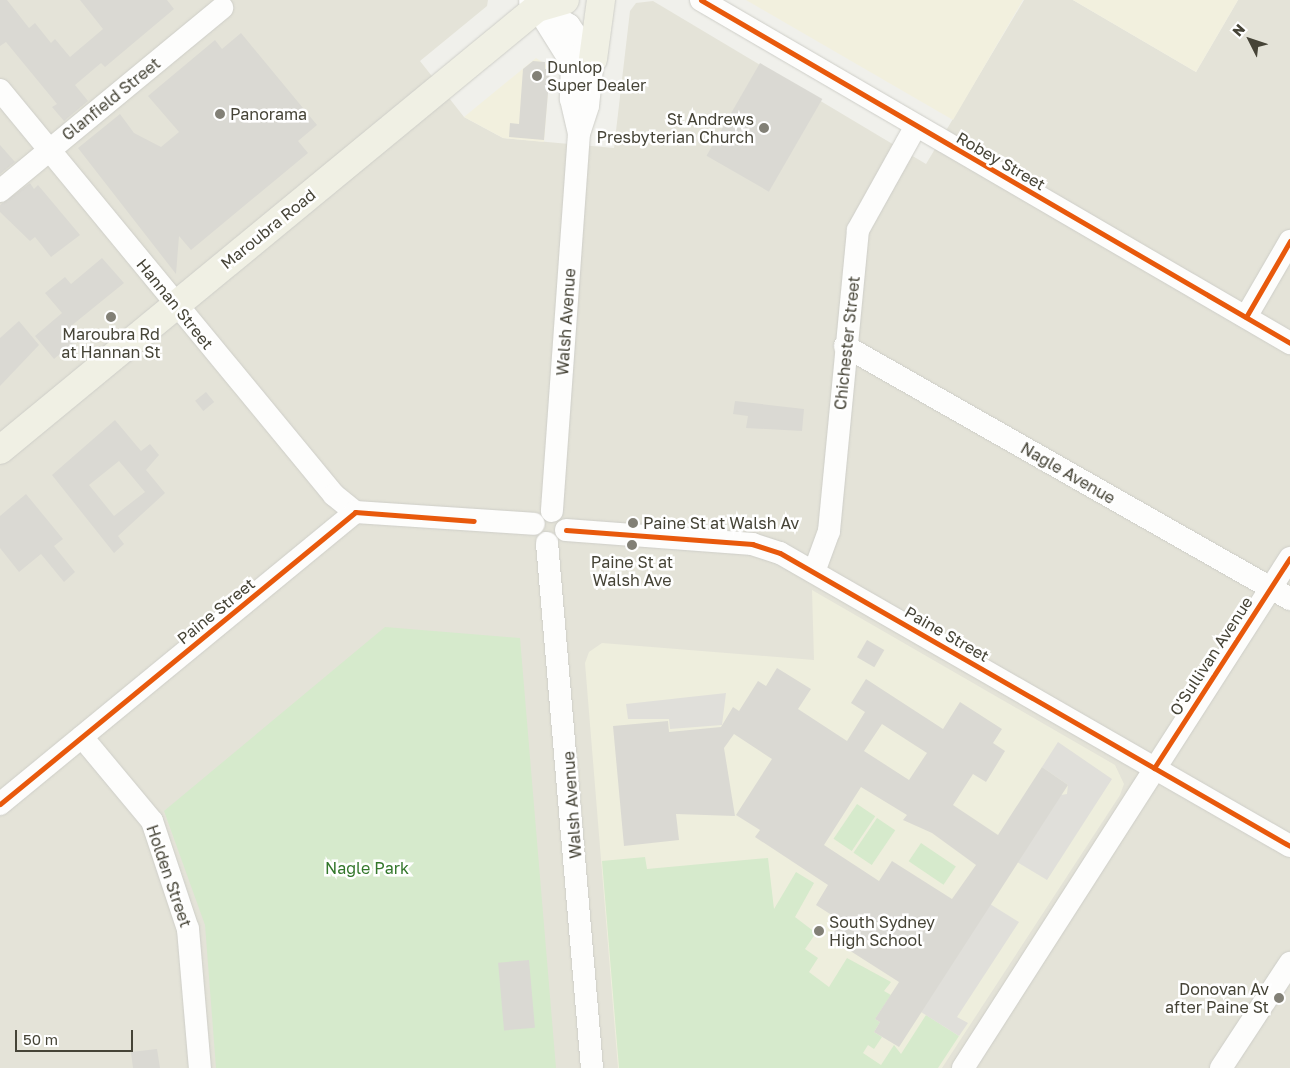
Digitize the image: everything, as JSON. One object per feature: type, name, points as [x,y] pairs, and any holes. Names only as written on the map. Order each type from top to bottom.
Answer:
[{"type":"main road","name":"Maroubra Road","points":[[0,450],[536,3],[564,0]]},
{"type":"main road","points":[[594,59],[601,0]]},
{"type":"street","name":"Robey Street","points":[[701,0],[1290,342]]},
{"type":"street","points":[[536,3],[569,25],[594,59]]},
{"type":"street","name":"Walsh Avenue","points":[[536,3],[572,64],[571,99],[579,133]]},
{"type":"street","name":"Glanfield Street","points":[[0,191],[222,8]]},
{"type":"street","name":"Walsh Avenue","points":[[543,518],[579,133],[588,106],[594,59]]},
{"type":"street","name":"Hannan Street","points":[[0,90],[334,495],[355,512]]},
{"type":"street","name":"Chichester Street","points":[[814,572],[829,531],[858,230],[916,126]]},
{"type":"street","points":[[1246,317],[1290,242]]},
{"type":"street","name":"Nagle Avenue","points":[[846,346],[1290,599]]},
{"type":"street","points":[[355,512],[543,518],[561,515],[566,530],[560,540],[547,543],[536,536],[543,518]]},
{"type":"street","name":"Paine Street","points":[[0,804],[355,512]]},
{"type":"street","name":"Paine Street","points":[[566,530],[752,544],[780,553],[1290,846]]},
{"type":"street","name":"Walsh Avenue","points":[[547,543],[592,1068]]},
{"type":"street","name":"O'Sullivan Avenue","points":[[963,1068],[1290,558]]},
{"type":"street","name":"Holden Street","points":[[82,737],[152,821],[188,928],[200,1068]]},
{"type":"street","points":[[1222,1068],[1290,963]]},
{"type":"shaded area","points":[[0,0],[488,0],[487,6],[420,61],[464,117],[503,138],[614,148],[630,11],[636,3],[653,1],[926,164],[1024,0],[1073,0],[1196,72],[1238,0],[1290,0],[1290,1068],[0,1068]]},
{"type":"shaded area","points":[[746,0],[1023,0],[953,120]]},
{"type":"shaded area","points":[[1073,0],[1238,0],[1196,72]]},
{"type":"shaded area","points":[[536,58],[550,67],[544,142],[503,138],[464,117]]},
{"type":"shaded area","name":"South Sydney High School","points":[[812,590],[1115,765],[1124,784],[1120,795],[942,1068],[618,1068],[585,663],[589,652],[602,643],[814,660]]},
{"type":"shaded area","points":[[726,693],[722,725],[670,729],[669,719],[628,719],[626,704]]},
{"type":"shaded area","points":[[1058,742],[1112,779],[1047,880],[1017,862],[1061,795],[1067,794],[1068,785],[1042,767]]},
{"type":"shaded area","points":[[990,904],[1019,922],[957,1017],[968,1023],[959,1036],[921,1012]]},
{"type":"green space","name":"Nagle Park","points":[[385,627],[520,638],[556,1068],[216,1068],[205,925],[164,811]]},
{"type":"green space","points":[[857,804],[875,816],[852,851],[834,839]]},
{"type":"green space","points":[[877,818],[895,830],[872,865],[854,853]]},
{"type":"green space","points":[[921,843],[956,866],[944,885],[909,861]]},
{"type":"green space","points":[[645,857],[647,869],[768,858],[774,909],[796,872],[814,883],[795,917],[816,933],[805,949],[818,958],[809,972],[829,987],[847,958],[891,982],[884,991],[891,995],[875,1019],[880,1022],[874,1032],[882,1037],[874,1049],[868,1045],[863,1053],[881,1065],[894,1045],[901,1054],[926,1015],[959,1036],[938,1068],[619,1068],[602,861]]},
{"type":"building","points":[[0,0],[7,0],[29,28],[35,23],[51,43],[55,39],[70,57],[103,29],[80,0],[167,0],[174,9],[105,67],[101,63],[75,85],[88,101],[64,121],[52,107],[57,104],[6,42],[0,46]]},
{"type":"building","points":[[241,33],[317,125],[298,141],[308,153],[191,250],[179,236],[176,274],[78,148],[120,114],[134,133],[161,147],[179,132],[148,96],[215,40],[222,49]]},
{"type":"building","points":[[533,61],[545,62],[545,69],[550,69],[544,140],[509,137],[510,123],[519,124],[523,69]]},
{"type":"building","name":"St Andrews Presbyterian Church","points":[[760,63],[822,99],[769,192],[706,156]]},
{"type":"building","points":[[0,145],[15,162],[0,174]]},
{"type":"building","points":[[30,183],[34,189],[38,185],[80,235],[51,257],[35,237],[30,241],[0,212],[0,205]]},
{"type":"building","points":[[102,258],[124,283],[71,326],[80,337],[54,359],[35,336],[62,313],[45,293],[65,277],[71,284]]},
{"type":"building","points":[[19,321],[39,345],[0,386],[0,338]]},
{"type":"building","points":[[206,392],[214,402],[203,411],[195,401]]},
{"type":"building","points":[[735,401],[804,409],[802,431],[746,428],[748,416],[733,414]]},
{"type":"building","points":[[115,420],[141,451],[150,444],[159,455],[146,470],[165,493],[118,536],[124,544],[114,553],[52,475]],"holes":[[[119,461],[145,492],[114,516],[89,485]]]},
{"type":"building","points":[[26,494],[63,539],[54,546],[75,572],[64,582],[41,554],[19,572],[0,548],[0,516]]},
{"type":"building","points":[[867,640],[884,650],[874,667],[857,657]]},
{"type":"building","points":[[777,668],[811,689],[798,709],[847,741],[865,712],[851,703],[866,679],[943,729],[960,702],[1002,729],[993,743],[1005,751],[986,782],[973,774],[953,805],[998,835],[1042,767],[1068,785],[899,1047],[874,1032],[880,1022],[875,1019],[899,982],[830,938],[841,921],[816,905],[828,885],[755,837],[760,830],[736,815],[772,759],[734,734],[724,748],[735,816],[676,814],[679,840],[624,846],[613,726],[668,721],[669,732],[721,727],[733,707],[739,711],[758,681],[766,686]],"holes":[[[882,724],[927,753],[909,780],[864,751]],[[861,787],[907,815],[903,820],[932,833],[976,865],[952,899],[892,861],[879,881],[824,845]]]},
{"type":"building","points":[[529,960],[535,1028],[504,1030],[498,963]]},
{"type":"building","points":[[157,1049],[160,1068],[133,1068],[131,1052]]},
{"type":"cycle path","points":[[701,0],[1290,343]]},
{"type":"cycle path","points":[[1246,317],[1290,241]]},
{"type":"cycle path","points":[[0,804],[355,512],[474,521]]},
{"type":"cycle path","points":[[566,530],[752,544],[780,553],[1290,846]]},
{"type":"cycle path","points":[[1154,768],[1290,558]]},
{"type":"place","name":"Dunlop Super Dealer","points":[[537,76]]},
{"type":"place","name":"Panorama","points":[[220,114]]},
{"type":"place","name":"St Andrews Presbyterian Church","points":[[764,128]]},
{"type":"place","name":"Maroubra Rd at Hannan St","points":[[111,317]]},
{"type":"place","name":"Paine St at Walsh Av","points":[[633,523]]},
{"type":"place","name":"Paine St at Walsh Ave","points":[[632,545]]},
{"type":"place","name":"South Sydney High School","points":[[819,931]]},
{"type":"place","name":"Donovan Av after Paine St","points":[[1279,998]]}]
